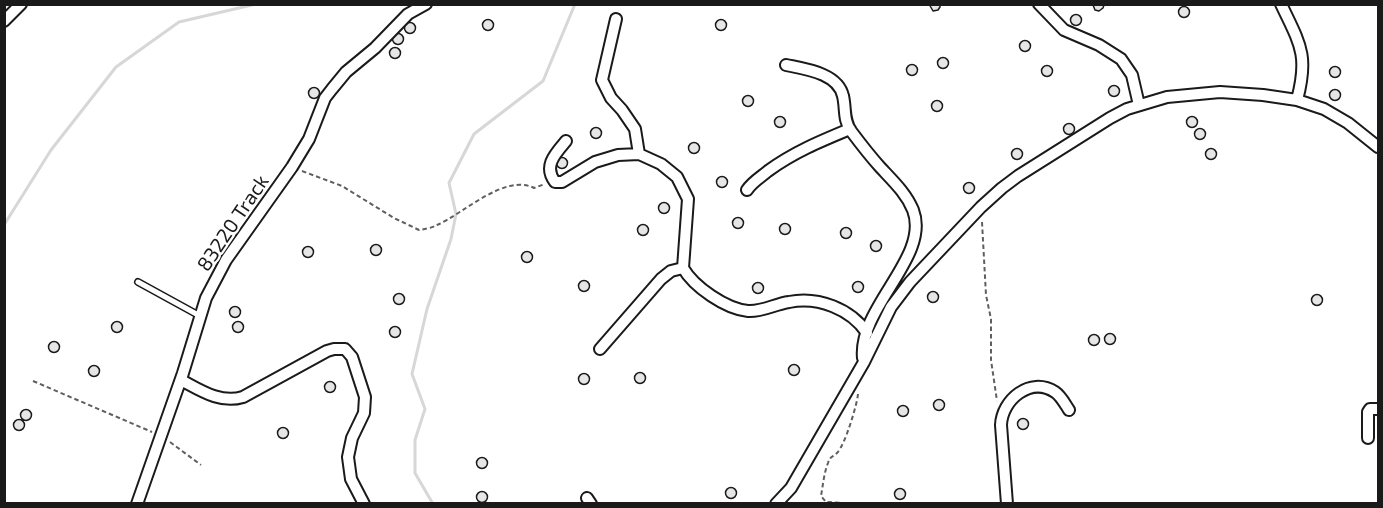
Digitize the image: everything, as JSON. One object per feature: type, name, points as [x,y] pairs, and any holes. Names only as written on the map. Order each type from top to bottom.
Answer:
[{"type":"street","points":[[4,21],[21,4]]},
{"type":"street","name":"83220 Track","points":[[137,504],[181,380],[206,298],[226,260],[292,167],[309,139],[326,98],[339,80],[408,15],[426,4]]},
{"type":"street","points":[[1039,4],[1064,30],[1099,45],[1121,59],[1132,75],[1138,105]]},
{"type":"street","points":[[1281,4],[1296,35],[1304,63],[1297,100]]},
{"type":"street","points":[[616,19],[602,80],[611,98],[635,129],[639,154]]},
{"type":"street","points":[[786,65],[819,73],[838,85],[844,96],[844,115],[850,129],[878,165],[900,188],[916,220],[914,239],[909,253],[896,279],[878,306],[867,333],[863,350],[864,362]]},
{"type":"street","points":[[776,504],[790,488],[864,362],[900,294],[981,207],[1018,176],[1110,117],[1138,105],[1167,97],[1220,92],[1263,95],[1297,100],[1324,109],[1335,114],[1378,147]]},
{"type":"street","points":[[747,190],[784,159],[850,129]]},
{"type":"street","points":[[566,141],[550,162],[550,172],[554,182],[562,182],[595,162],[618,154],[639,154],[672,172],[682,184],[688,199],[683,268],[702,290],[740,310],[758,311],[790,301],[812,302],[839,308],[856,319],[867,333]]},
{"type":"street","points":[[600,349],[661,279],[671,271],[683,268]]},
{"type":"street","points":[[181,380],[219,398],[235,399],[243,397],[327,351],[345,349],[352,357],[365,397],[364,413],[352,438],[348,457],[351,479],[364,504]]},
{"type":"street","points":[[1007,504],[1002,414],[1010,401],[1020,392],[1038,387],[1047,388],[1058,394],[1070,410]]},
{"type":"street","points":[[1368,438],[1368,412],[1370,409],[1378,409]]},
{"type":"lane","points":[[138,282],[200,316]]},
{"type":"path","points":[[292,167],[342,186],[394,218],[419,230],[438,225],[509,186],[527,184],[534,188],[554,182]]},
{"type":"path","points":[[981,207],[986,295],[991,319],[993,381],[1002,414]]},
{"type":"path","points":[[854,377],[859,385],[856,412],[843,443],[828,461],[821,496],[826,502],[862,504]]},
{"type":"path","points":[[33,381],[161,436],[201,465]]},
{"type":"building","points":[[929,4],[940,4],[940,7],[933,11]]},
{"type":"building","points":[[1093,4],[1104,5],[1099,11],[1095,10]]},
{"type":"building","points":[[1184,6],[1190,12],[1184,18],[1178,12]]},
{"type":"building","points":[[1076,15],[1080,16],[1080,24],[1076,25],[1072,24],[1071,20],[1072,16]]},
{"type":"building","points":[[488,19],[494,25],[488,31],[482,25]]},
{"type":"building","points":[[721,20],[725,21],[725,29],[721,30],[717,29],[716,25],[717,21]]},
{"type":"building","points":[[410,22],[416,28],[410,34],[404,28]]},
{"type":"building","points":[[398,34],[402,35],[402,43],[398,44],[394,43],[393,39],[394,35]]},
{"type":"building","points":[[1025,41],[1029,42],[1029,50],[1025,51],[1021,50],[1020,46],[1021,42]]},
{"type":"building","points":[[395,47],[401,53],[395,59],[389,53]]},
{"type":"building","points":[[943,58],[947,59],[947,67],[943,68],[939,67],[938,63],[939,59]]},
{"type":"building","points":[[912,64],[918,70],[912,76],[906,70]]},
{"type":"building","points":[[1047,66],[1051,67],[1051,75],[1047,76],[1043,75],[1042,71],[1043,67]]},
{"type":"building","points":[[1335,66],[1341,72],[1335,78],[1329,72]]},
{"type":"building","points":[[1114,85],[1120,91],[1114,97],[1108,91]]},
{"type":"building","points":[[314,87],[320,93],[314,99],[308,93]]},
{"type":"building","points":[[1335,89],[1341,95],[1335,101],[1329,95]]},
{"type":"building","points":[[748,95],[754,101],[748,107],[742,101]]},
{"type":"building","points":[[937,100],[943,106],[937,112],[931,106]]},
{"type":"building","points":[[780,116],[786,122],[780,128],[774,122]]},
{"type":"building","points":[[1192,116],[1198,122],[1192,128],[1186,122]]},
{"type":"building","points":[[1069,123],[1075,129],[1069,135],[1063,129]]},
{"type":"building","points":[[596,127],[602,133],[596,139],[590,133]]},
{"type":"building","points":[[1200,128],[1206,134],[1200,140],[1194,134]]},
{"type":"building","points":[[694,142],[700,148],[694,154],[688,148]]},
{"type":"building","points":[[1211,148],[1217,154],[1211,160],[1205,154]]},
{"type":"building","points":[[1017,149],[1021,150],[1021,158],[1017,159],[1013,158],[1012,154],[1013,150]]},
{"type":"building","points":[[562,158],[566,159],[566,167],[562,168],[558,167],[557,163],[558,159]]},
{"type":"building","points":[[722,176],[728,182],[722,188],[716,182]]},
{"type":"building","points":[[969,182],[975,188],[969,194],[963,188]]},
{"type":"building","points":[[664,202],[670,208],[664,214],[658,208]]},
{"type":"building","points":[[738,218],[742,219],[742,227],[738,228],[734,227],[733,223],[734,219]]},
{"type":"building","points":[[785,223],[791,229],[785,235],[779,229]]},
{"type":"building","points":[[643,224],[649,230],[643,236],[637,230]]},
{"type":"building","points":[[846,228],[850,229],[850,237],[846,238],[842,237],[841,233],[842,229]]},
{"type":"building","points":[[876,240],[882,246],[876,252],[870,246]]},
{"type":"building","points":[[376,244],[382,250],[376,256],[370,250]]},
{"type":"building","points":[[308,247],[312,248],[312,256],[308,257],[304,256],[303,252],[304,248]]},
{"type":"building","points":[[527,251],[533,257],[527,263],[521,257]]},
{"type":"building","points":[[584,280],[590,286],[584,292],[578,286]]},
{"type":"building","points":[[858,281],[864,287],[858,293],[852,287]]},
{"type":"building","points":[[758,282],[764,288],[758,294],[752,288]]},
{"type":"building","points":[[933,291],[939,297],[933,303],[927,297]]},
{"type":"building","points":[[399,293],[405,299],[399,305],[393,299]]},
{"type":"building","points":[[1317,294],[1323,300],[1317,306],[1311,300]]},
{"type":"building","points":[[235,306],[241,312],[235,318],[229,312]]},
{"type":"building","points":[[238,321],[244,327],[238,333],[232,327]]},
{"type":"building","points":[[117,322],[121,323],[121,331],[117,332],[113,331],[112,327],[113,323]]},
{"type":"building","points":[[395,327],[399,328],[399,336],[395,337],[391,336],[390,332],[391,328]]},
{"type":"building","points":[[1110,333],[1116,339],[1110,345],[1104,339]]},
{"type":"building","points":[[1094,335],[1098,336],[1098,344],[1094,345],[1090,344],[1089,340],[1090,336]]},
{"type":"building","points":[[54,341],[60,347],[54,353],[48,347]]},
{"type":"building","points":[[794,364],[800,370],[794,376],[788,370]]},
{"type":"building","points":[[94,365],[100,371],[94,377],[88,371]]},
{"type":"building","points":[[640,372],[646,378],[640,384],[634,378]]},
{"type":"building","points":[[584,373],[590,379],[584,385],[578,379]]},
{"type":"building","points":[[330,381],[336,387],[330,393],[324,387]]},
{"type":"building","points":[[939,399],[945,405],[939,411],[933,405]]},
{"type":"building","points":[[903,405],[909,411],[903,417],[897,411]]},
{"type":"building","points":[[26,410],[30,411],[30,419],[26,420],[22,419],[21,415],[22,411]]},
{"type":"building","points":[[1023,418],[1029,424],[1023,430],[1017,424]]},
{"type":"building","points":[[19,419],[25,425],[19,431],[13,425]]},
{"type":"building","points":[[283,427],[289,433],[283,439],[277,433]]},
{"type":"building","points":[[482,458],[486,459],[486,467],[482,468],[478,467],[477,463],[478,459]]},
{"type":"building","points":[[731,487],[737,493],[731,499],[725,493]]},
{"type":"building","points":[[900,488],[906,494],[900,500],[894,494]]},
{"type":"building","points":[[482,492],[486,493],[486,501],[482,502],[478,501],[477,497],[478,493]]},
{"type":"waterway","points":[[4,225],[51,150],[116,67],[179,22],[256,4]]},
{"type":"waterway","points":[[433,504],[415,473],[415,440],[425,409],[412,374],[427,309],[451,239],[456,214],[449,183],[474,134],[543,81],[575,4]]}]
